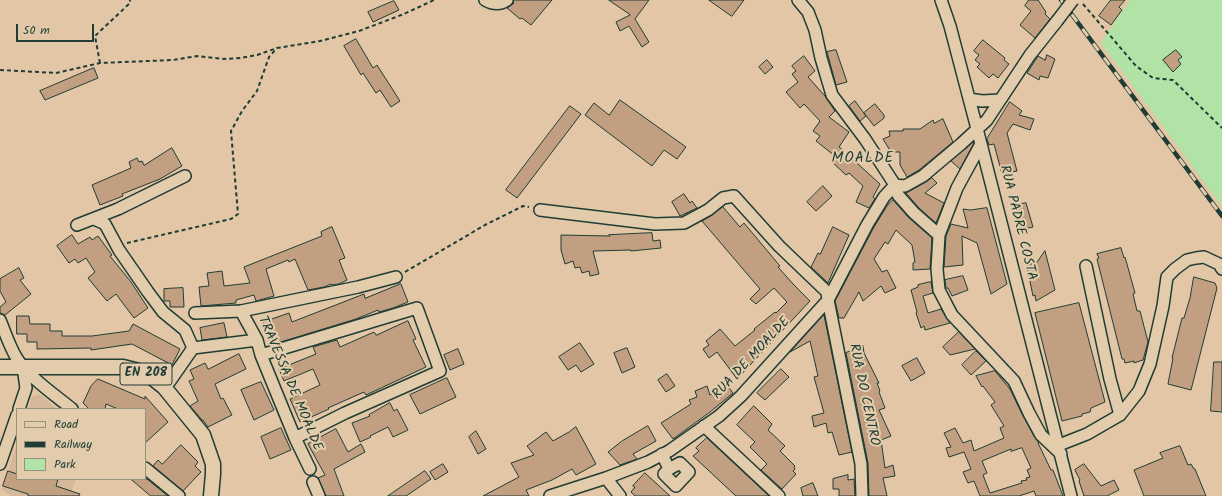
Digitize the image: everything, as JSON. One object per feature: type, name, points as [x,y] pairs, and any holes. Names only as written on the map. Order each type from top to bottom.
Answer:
[{"type":"main road","name":"EN 208","points":[[0,367],[123,367],[143,372],[154,378],[164,387],[203,435],[213,464],[212,496]]},
{"type":"street","points":[[485,0],[499,4],[507,0]]},
{"type":"street","points":[[798,0],[808,12],[815,30],[821,58],[832,95],[865,139],[895,185],[898,195],[939,235]]},
{"type":"street","name":"RUA PADRE COSTA","points":[[941,0],[950,26],[982,144],[1071,496]]},
{"type":"street","points":[[895,185],[906,186],[922,176],[987,120],[1030,55],[1073,0]]},
{"type":"street","points":[[969,99],[990,101],[1000,100]]},
{"type":"street","points":[[982,144],[956,188],[939,235],[937,269],[939,290],[952,315],[1014,381],[1029,414],[1041,435],[1060,450],[1120,415],[1139,391],[1150,364],[1163,306],[1167,277],[1187,260],[1196,258],[1204,257],[1219,264],[1222,269]]},
{"type":"street","points":[[78,225],[118,209],[185,176]]},
{"type":"street","name":"RUA DE MOALDE","points":[[550,496],[606,478],[648,462],[719,416],[741,396],[828,300],[867,225],[884,196],[895,185]]},
{"type":"street","name":"RUA DO CENTRO","points":[[540,210],[655,224],[684,223],[708,210],[723,198],[734,196],[779,246],[827,292],[861,464],[862,496]]},
{"type":"street","points":[[94,219],[105,224],[116,246],[148,292],[163,312],[185,330],[194,348]]},
{"type":"street","points":[[1086,266],[1110,379],[1120,415]]},
{"type":"street","points":[[195,313],[241,311],[358,287],[396,277]]},
{"type":"street","points":[[261,355],[417,308],[440,371],[345,413],[294,438]]},
{"type":"street","name":"TRAVESSA DE MOALDE","points":[[241,311],[257,340],[261,355],[294,438],[310,469]]},
{"type":"street","points":[[0,320],[16,357],[23,367],[71,408]]},
{"type":"street","points":[[164,387],[194,348],[257,340]]},
{"type":"street","points":[[19,408],[26,388],[23,367]]},
{"type":"street","points":[[0,464],[16,418]]},
{"type":"street","points":[[704,426],[779,496]]},
{"type":"street","points":[[662,454],[669,469]]},
{"type":"street","points":[[146,469],[179,496]]},
{"type":"street","points":[[606,478],[620,496]]},
{"type":"street","points":[[313,482],[319,496]]},
{"type":"path","points":[[100,63],[95,36],[130,2],[130,0]]},
{"type":"path","points":[[0,70],[56,74],[100,63],[173,60],[197,56],[224,59],[240,58],[257,55],[277,48],[320,41],[359,32],[434,0]]},
{"type":"path","points":[[1079,0],[1136,66],[1153,78],[1173,80],[1222,128]]},
{"type":"path","points":[[116,246],[231,218],[238,214],[231,131],[242,111],[256,91],[269,57],[277,48]]},
{"type":"path","points":[[396,277],[485,225],[523,206],[540,210]]},
{"type":"shaded area","points":[[39,394],[56,408],[28,408],[32,397]]},
{"type":"shaded area","points":[[16,447],[16,480],[76,480],[70,496],[11,496],[2,489]]},
{"type":"green space","points":[[1130,0],[1222,0],[1222,206],[1101,43]]},
{"type":"building","points":[[514,0],[552,0],[531,25],[522,18],[520,19],[507,8],[513,4]]},
{"type":"building","points":[[609,0],[649,0],[635,19],[649,42],[642,47],[629,26],[620,31],[616,22],[630,15]]},
{"type":"building","points":[[709,0],[744,0],[732,16]]},
{"type":"building","points":[[1029,0],[1038,0],[1046,12],[1045,14],[1050,19],[1035,38],[1020,25],[1031,11],[1025,6]]},
{"type":"building","points":[[1111,0],[1125,0],[1119,7],[1122,10],[1111,25],[1099,16]]},
{"type":"building","points":[[394,1],[399,10],[373,22],[368,12]]},
{"type":"building","points":[[356,39],[373,68],[377,65],[400,101],[391,107],[380,90],[376,93],[363,73],[361,75],[344,46]]},
{"type":"building","points":[[983,40],[1005,58],[1004,60],[1009,64],[998,78],[993,74],[989,78],[977,67],[980,64],[975,60],[979,55],[974,51]]},
{"type":"building","points":[[836,50],[847,82],[836,85],[827,52]]},
{"type":"building","points":[[1176,50],[1182,57],[1178,60],[1181,64],[1173,72],[1163,60]]},
{"type":"building","points":[[1047,55],[1055,59],[1048,78],[1040,76],[1039,80],[1027,73],[1038,56],[1045,60]]},
{"type":"building","points":[[804,56],[815,71],[808,77],[825,96],[835,111],[829,117],[849,132],[839,147],[843,150],[835,156],[816,141],[820,136],[813,131],[820,121],[804,104],[800,108],[786,92],[798,82],[792,74],[796,71],[792,66]]},
{"type":"building","points":[[767,60],[773,67],[765,74],[759,67]]},
{"type":"building","points":[[94,68],[98,78],[45,100],[40,91]]},
{"type":"building","points":[[620,100],[686,147],[677,159],[664,150],[652,166],[585,115],[594,103],[609,115]]},
{"type":"building","points":[[855,101],[866,116],[860,121],[849,106]]},
{"type":"building","points":[[1010,102],[1022,111],[1019,115],[1034,119],[1030,130],[1013,124],[1007,133],[1017,171],[1002,174],[994,144],[989,145],[987,139]]},
{"type":"building","points":[[875,104],[884,115],[884,118],[874,126],[864,113]]},
{"type":"building","points":[[570,106],[581,114],[517,198],[506,190]]},
{"type":"building","points":[[943,119],[953,142],[919,170],[907,177],[900,165],[900,152],[891,152],[883,139],[890,136],[889,131],[920,129],[933,120],[934,123]]},
{"type":"building","points":[[973,142],[974,143],[960,169],[951,161]]},
{"type":"building","points":[[172,148],[182,166],[160,179],[122,194],[123,196],[100,205],[92,185],[131,168],[129,162],[137,158],[139,162],[142,161],[144,165]]},
{"type":"building","points":[[848,155],[880,184],[873,197],[875,199],[869,208],[856,202],[863,186],[849,173],[846,175],[832,162]]},
{"type":"building","points":[[932,178],[937,183],[925,193],[944,203],[936,223],[919,208],[906,193]]},
{"type":"building","points":[[823,186],[832,196],[816,211],[807,202]]},
{"type":"building","points":[[684,194],[690,203],[692,201],[697,208],[680,216],[672,202]]},
{"type":"building","points":[[893,200],[909,218],[932,238],[930,269],[913,270],[913,263],[915,262],[912,245],[896,230],[888,244],[885,242],[874,259],[882,272],[887,270],[896,288],[885,293],[881,286],[863,301],[859,292],[844,318],[839,318],[835,301],[874,227],[887,206]]},
{"type":"building","points":[[1026,203],[1033,227],[1019,230],[1013,206]]},
{"type":"building","points":[[723,207],[740,227],[744,223],[780,266],[778,267],[810,301],[737,379],[717,352],[709,358],[703,349],[709,345],[706,341],[720,329],[735,346],[775,312],[776,313],[787,302],[774,288],[756,304],[750,299],[760,289],[702,221]]},
{"type":"building","points":[[987,208],[1007,284],[991,294],[977,243],[962,236],[963,265],[944,267],[946,236],[951,224],[968,228],[963,209],[970,210]]},
{"type":"building","points":[[332,227],[345,258],[339,260],[347,280],[339,284],[331,284],[308,290],[295,259],[289,262],[288,260],[266,269],[274,296],[256,301],[254,295],[236,300],[236,303],[201,306],[199,287],[209,286],[207,273],[222,271],[224,286],[250,283],[244,267],[322,236],[321,232]]},
{"type":"building","points":[[833,227],[849,235],[828,283],[811,267],[818,253],[820,254]]},
{"type":"building","points":[[652,233],[653,241],[660,240],[661,248],[631,251],[593,251],[599,274],[590,276],[589,271],[582,273],[580,267],[575,268],[573,261],[565,264],[561,250],[561,235],[610,236],[609,235]]},
{"type":"building","points":[[72,235],[78,244],[90,237],[92,240],[98,236],[112,255],[110,256],[131,282],[148,308],[134,318],[116,294],[107,301],[88,278],[95,272],[86,258],[78,263],[75,259],[69,263],[57,246]]},
{"type":"building","points":[[1121,248],[1135,293],[1133,294],[1137,311],[1140,311],[1148,342],[1143,360],[1134,363],[1134,361],[1125,363],[1124,359],[1122,359],[1097,259],[1099,258],[1097,254]]},
{"type":"building","points":[[1045,251],[1055,290],[1036,301],[1035,295],[1033,296],[1027,267],[1029,267],[1028,265],[1037,262]]},
{"type":"building","points":[[19,268],[24,278],[20,280],[31,294],[5,315],[0,313],[0,307],[6,302],[0,291],[0,279]]},
{"type":"building","points":[[963,276],[968,290],[952,296],[948,288],[946,288],[945,280]]},
{"type":"building","points":[[1194,277],[1215,283],[1217,288],[1191,390],[1168,384],[1172,358],[1182,318],[1184,318],[1190,298]]},
{"type":"building","points":[[931,282],[933,293],[923,296],[928,313],[941,309],[950,323],[925,330],[924,326],[921,328],[911,290],[918,287],[918,285]]},
{"type":"building","points":[[401,284],[408,302],[379,312],[378,310],[356,319],[271,345],[263,322],[289,313],[292,322],[364,294],[365,298]]},
{"type":"building","points":[[183,288],[184,307],[170,307],[170,301],[164,301],[164,289]]},
{"type":"building","points":[[1079,303],[1105,402],[1091,408],[1090,412],[1082,414],[1082,416],[1062,421],[1035,313]]},
{"type":"building","points":[[824,315],[852,452],[839,455],[832,432],[828,433],[826,423],[814,427],[812,416],[824,413],[814,377],[818,376],[810,341],[790,352]]},
{"type":"building","points":[[17,316],[29,316],[30,324],[50,324],[50,331],[62,331],[62,336],[92,336],[129,331],[133,324],[180,349],[172,365],[132,344],[91,350],[91,348],[37,349],[37,342],[27,342],[27,334],[17,334]]},
{"type":"building","points":[[408,321],[416,339],[413,340],[426,367],[366,395],[364,392],[300,422],[290,399],[320,385],[313,369],[284,381],[279,369],[316,354],[313,347],[337,340],[340,347],[374,332],[376,335]]},
{"type":"building","points":[[224,323],[227,337],[202,340],[200,328]]},
{"type":"building","points":[[959,332],[975,349],[950,355],[943,347]]},
{"type":"building","points":[[580,343],[594,364],[581,372],[576,365],[568,370],[559,357]]},
{"type":"building","points":[[863,346],[864,353],[879,383],[877,383],[879,392],[885,408],[879,410],[891,436],[881,440],[885,468],[893,465],[895,476],[883,478],[887,496],[869,496],[868,463],[846,353]]},
{"type":"building","points":[[627,348],[635,367],[622,373],[614,353]]},
{"type":"building","points":[[458,349],[464,364],[450,370],[444,355]]},
{"type":"building","points":[[976,351],[986,361],[971,375],[962,365]]},
{"type":"building","points":[[239,354],[246,369],[215,384],[221,399],[223,398],[232,415],[208,427],[190,406],[198,401],[189,381],[194,379],[190,370],[205,363],[208,369]]},
{"type":"building","points":[[917,358],[925,373],[911,381],[902,366]]},
{"type":"building","points":[[1214,362],[1222,362],[1222,412],[1211,411]]},
{"type":"building","points":[[781,369],[789,377],[765,400],[757,393]]},
{"type":"building","points":[[995,371],[1010,389],[1023,416],[1039,443],[1051,470],[1053,470],[1063,496],[1036,496],[1034,491],[1019,496],[980,496],[974,481],[968,483],[963,472],[971,469],[964,452],[949,457],[946,448],[951,447],[944,433],[955,428],[963,443],[971,440],[974,451],[1004,438],[1000,428],[1004,426],[991,405],[995,402],[983,386],[982,387],[976,376]],"holes":[[[1022,448],[1031,468],[1027,470],[1030,477],[1026,478],[1027,480],[990,493],[983,475],[987,473],[982,461],[1011,449],[1011,451]]]},
{"type":"building","points":[[667,374],[675,386],[666,392],[658,380]]},
{"type":"building","points":[[447,378],[456,397],[420,414],[410,395]]},
{"type":"building","points":[[98,379],[145,399],[145,396],[168,422],[146,442],[146,408],[116,408],[106,404],[105,408],[88,408],[83,403],[91,386]]},
{"type":"building","points":[[261,382],[274,410],[254,420],[241,390]]},
{"type":"building","points":[[727,385],[733,393],[673,439],[661,423],[691,404],[689,400],[697,397],[695,391],[707,386],[710,395],[719,388],[721,390]]},
{"type":"building","points":[[390,403],[394,411],[397,409],[408,430],[393,437],[388,427],[360,442],[352,423],[370,416],[369,415]]},
{"type":"building","points":[[754,406],[772,424],[768,430],[785,446],[780,451],[795,466],[793,471],[796,474],[782,489],[761,470],[767,464],[750,447],[755,442],[737,425]]},
{"type":"building","points":[[648,426],[656,441],[633,454],[637,459],[620,465],[608,452],[622,441]]},
{"type":"building","points":[[576,427],[596,464],[576,475],[572,469],[552,480],[526,490],[529,496],[483,496],[519,477],[511,463],[534,455],[527,446],[546,432],[553,441]]},
{"type":"building","points":[[281,428],[291,450],[270,459],[261,437]]},
{"type":"building","points":[[336,429],[348,452],[361,444],[365,452],[334,469],[344,496],[326,496],[318,478],[325,475],[308,444]]},
{"type":"building","points":[[476,431],[486,449],[478,454],[469,437]]},
{"type":"building","points":[[707,438],[769,496],[736,496],[693,456],[699,451],[696,448]]},
{"type":"building","points":[[181,445],[198,462],[195,466],[201,472],[183,491],[153,466],[158,460],[162,464]]},
{"type":"building","points":[[1180,446],[1188,465],[1191,464],[1195,469],[1206,496],[1144,496],[1134,470],[1163,458],[1160,453]]},
{"type":"building","points":[[443,464],[448,472],[435,480],[430,472]]},
{"type":"building","points":[[1084,464],[1101,486],[1114,480],[1119,490],[1107,496],[1084,496],[1079,481],[1080,480],[1075,470]]},
{"type":"building","points":[[8,471],[16,474],[16,480],[58,480],[56,486],[80,494],[79,496],[28,496],[28,494],[3,486]]},
{"type":"building","points":[[425,471],[431,479],[406,496],[388,496]]},
{"type":"building","points":[[645,473],[670,496],[635,496],[631,492],[635,487],[633,486]]},
{"type":"building","points":[[848,475],[848,480],[854,479],[855,496],[839,496],[839,489],[833,489],[833,479]]},
{"type":"building","points":[[147,479],[168,496],[151,496],[132,480]]},
{"type":"building","points":[[813,483],[818,496],[803,496],[801,488]]},
{"type":"railway","points":[[1061,0],[1222,216]]},
{"type":"district","name":"MOALDE","points":[[863,159]]}]
